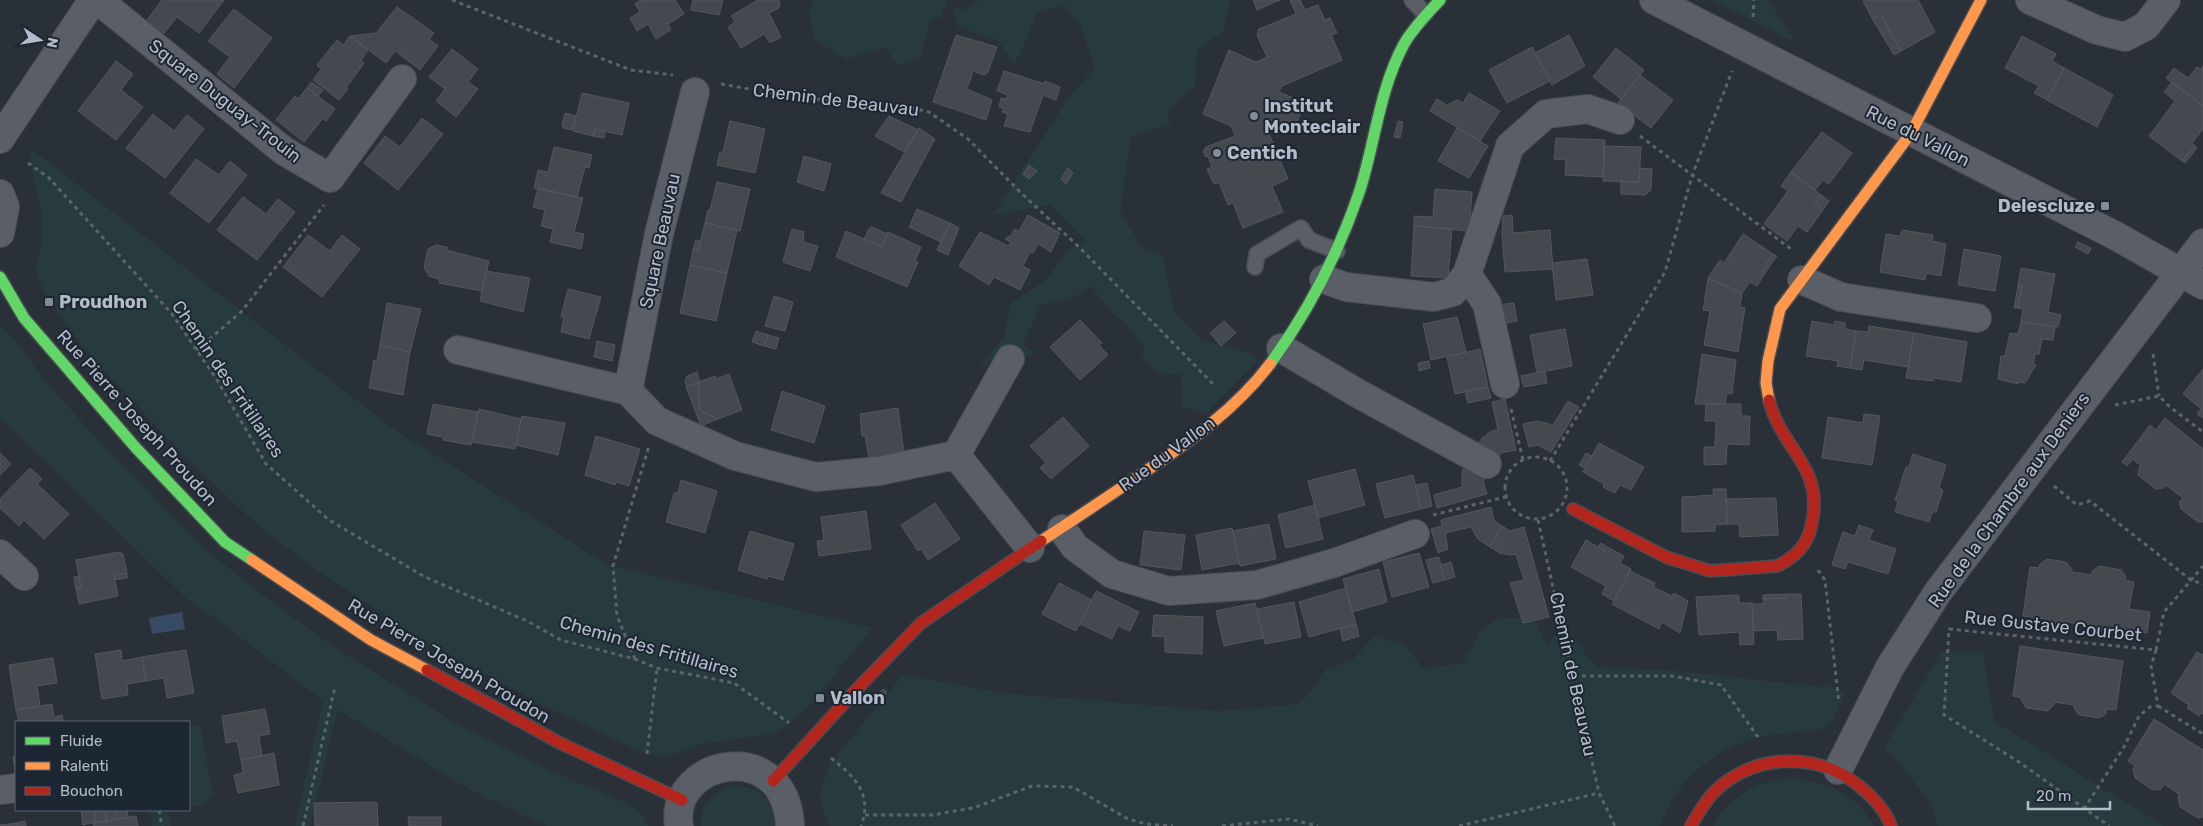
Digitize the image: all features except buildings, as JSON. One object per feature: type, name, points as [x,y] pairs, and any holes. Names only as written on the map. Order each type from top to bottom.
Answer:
[{"type":"street","points":[[0,139],[93,0]]},
{"type":"street","name":"Square Duguay-Trouin","points":[[98,0],[284,151],[330,178],[402,79]]},
{"type":"street","name":"Rue du Vallon","points":[[773,781],[852,694],[924,621],[1194,439],[1247,391],[1281,348],[1324,279],[1337,251],[1360,189],[1385,86],[1402,47],[1425,14],[1440,0]]},
{"type":"street","name":"Rue du Vallon","points":[[1654,0],[1911,133],[2116,236],[2192,278]]},
{"type":"street","points":[[1568,507],[1666,557],[1710,572],[1777,566],[1786,563],[1804,548],[1810,534],[1816,503],[1811,479],[1775,420],[1767,391],[1771,341],[1780,309],[1911,133],[1981,0]]},
{"type":"street","points":[[2030,0],[2097,30],[2125,37],[2146,26],[2166,0]]},
{"type":"street","name":"Square Beauvau","points":[[628,391],[660,234],[697,84]]},
{"type":"street","points":[[1324,279],[1346,287],[1434,297],[1453,292],[1467,274],[1510,146],[1546,114],[1588,109],[1620,120]]},
{"type":"street","points":[[0,194],[5,207],[0,233]]},
{"type":"street","name":"Rue de la Chambre aux Deniers","points":[[1838,770],[1890,667],[1938,592],[2192,278],[2203,243]]},
{"type":"street","points":[[1807,272],[1841,297],[1977,318]]},
{"type":"street","points":[[1467,274],[1487,304],[1505,384]]},
{"type":"street","name":"Rue Pierre Joseph Proudon","points":[[0,278],[24,318],[136,448],[225,542],[371,640],[560,743],[681,813]]},
{"type":"street","points":[[1281,348],[1359,394],[1499,466]]},
{"type":"street","points":[[458,350],[628,391],[657,421],[735,456],[816,477],[879,470],[956,455],[1010,359]]},
{"type":"street","points":[[956,455],[1030,548]]},
{"type":"street","points":[[1062,529],[1075,547],[1112,574],[1169,591],[1257,585],[1334,562],[1415,534]]},
{"type":"street","points":[[0,554],[24,576]]},
{"type":"street","points":[[1691,826],[1696,813],[1717,788],[1744,770],[1775,761],[1807,761],[1838,770],[1859,783],[1877,801],[1891,826]]},
{"type":"street","points":[[681,813],[690,787],[705,774],[722,767],[742,766],[757,770],[773,781],[781,791],[789,809],[790,826]]},
{"type":"street","points":[[0,790],[15,788]]},
{"type":"lane","points":[[1412,0],[1425,14]]},
{"type":"lane","points":[[1255,267],[1257,254],[1301,228],[1309,240],[1337,251]]},
{"type":"path","name":"Chemin de Beauvau","points":[[452,0],[631,70],[697,84],[800,98],[900,105],[930,112],[968,139],[1019,191],[1082,250],[1214,386]]},
{"type":"path","points":[[1754,0],[1754,17]]},
{"type":"path","points":[[1550,461],[1665,272],[1692,176],[1732,71]]},
{"type":"path","points":[[1620,120],[1692,176],[1807,272]]},
{"type":"path","name":"Chemin des Fritillaires","points":[[28,163],[49,178],[172,314],[217,380],[266,464],[329,520],[425,577],[527,621],[561,640],[635,659],[657,668],[734,682],[789,723]]},
{"type":"path","points":[[197,350],[241,312],[326,201]]},
{"type":"path","points":[[2152,349],[2159,396],[2170,407],[2203,432]]},
{"type":"path","points":[[1505,384],[1523,460]]},
{"type":"path","points":[[2114,405],[2159,396]]},
{"type":"path","points":[[635,659],[617,616],[613,566],[657,421]]},
{"type":"path","points":[[1499,466],[1532,457],[1550,461],[1558,467],[1564,476],[1567,487],[1568,507]]},
{"type":"path","points":[[2053,486],[2077,504],[2090,501],[2191,580],[2203,584]]},
{"type":"path","name":"Chemin de Beauvau","points":[[1415,534],[1426,516],[1506,497],[1510,507],[1518,514],[1538,520],[1599,793],[1615,826]]},
{"type":"path","points":[[1804,548],[1825,580],[1840,693],[1839,710]]},
{"type":"path","points":[[2156,650],[2164,612],[2203,566]]},
{"type":"path","name":"Rue Gustave Courbet","points":[[2084,809],[2019,762],[1944,715],[1949,629],[2156,650],[2151,666],[2158,706]]},
{"type":"path","points":[[647,754],[657,668]]},
{"type":"path","points":[[1574,676],[1672,676],[1721,685],[1761,742]]},
{"type":"path","points":[[303,826],[335,687]]},
{"type":"path","points":[[2109,826],[2084,809],[2124,748],[2139,716],[2150,708],[2158,706],[2203,734]]},
{"type":"path","points":[[831,758],[853,776],[863,793],[865,815],[861,826]]},
{"type":"path","points":[[865,815],[932,815],[973,808],[1032,786],[1073,787],[1128,819],[1146,824],[1173,826]]},
{"type":"path","points":[[1459,826],[1599,793]]},
{"type":"path","points":[[159,811],[162,826]]},
{"type":"path","points":[[1222,826],[1289,819],[1318,826]]},
{"type":"green space","points":[[814,0],[948,0],[941,17],[930,20],[921,57],[898,66],[885,47],[846,59],[814,40],[809,9]]},
{"type":"green space","points":[[981,0],[1230,0],[1223,32],[1197,50],[1195,86],[1167,112],[1171,123],[1131,137],[1120,211],[1141,247],[1163,256],[1174,312],[1202,340],[1247,352],[1259,359],[1206,414],[1182,406],[1181,375],[1156,372],[1142,355],[1144,347],[1127,325],[1112,313],[1091,286],[1072,299],[1041,305],[1023,344],[1035,354],[1019,356],[1004,350],[974,374],[1004,337],[1011,303],[1045,281],[1069,249],[1087,242],[1051,205],[993,215],[1069,97],[1095,68],[1081,27],[1063,4],[1036,14],[1023,48],[1014,65],[999,41],[957,26],[953,9],[962,10]]},
{"type":"green space","points":[[1710,0],[1768,0],[1797,43]]},
{"type":"green space","points":[[30,148],[394,429],[606,564],[873,628],[809,706],[783,728],[771,734],[702,744],[681,752],[659,757],[635,749],[544,706],[416,636],[315,569],[262,529],[189,461],[80,344],[44,292],[35,271],[42,245],[42,213],[32,172]]},
{"type":"green space","points":[[0,324],[21,347],[44,380],[99,441],[202,546],[249,585],[334,647],[456,723],[546,769],[629,804],[643,815],[648,826],[546,826],[474,792],[338,710],[310,826],[295,826],[323,701],[226,626],[188,600],[0,418]]},
{"type":"green space","points":[[1501,617],[1535,620],[1547,645],[1554,636],[1576,639],[1587,656],[1599,667],[1677,671],[1822,687],[1827,684],[1845,694],[1833,718],[1823,729],[1752,739],[1738,744],[1712,759],[1700,768],[1679,790],[1660,826],[830,826],[823,811],[820,792],[830,764],[901,677],[905,675],[1003,693],[1218,711],[1298,704],[1307,696],[1325,670],[1352,660],[1375,636],[1405,646],[1424,669],[1463,663],[1481,630]]},
{"type":"green space","points":[[1942,651],[1983,653],[1994,721],[2164,826],[1938,826],[1931,804],[1898,761],[1884,748]]},
{"type":"green space","points":[[200,725],[213,794],[205,805],[190,807],[190,726]]},
{"type":"green space","points":[[1791,778],[1817,783],[1839,791],[1849,797],[1867,814],[1874,826],[1713,826],[1727,806],[1741,794],[1767,782]]},
{"type":"green space","points":[[734,786],[759,792],[773,809],[777,826],[701,826],[703,811],[710,800],[715,795]]},
{"type":"green space","points":[[150,811],[168,811],[171,826],[152,826]]},
{"type":"water","points":[[182,612],[185,629],[152,634],[149,618]]},
{"type":"traffic: fast","points":[[1270,364],[1297,324],[1321,282],[1342,238],[1365,174],[1383,98],[1404,44],[1440,0]]},
{"type":"traffic: fast","points":[[0,277],[24,318],[136,448],[225,542],[252,560]]},
{"type":"traffic: slow","points":[[1769,400],[1766,383],[1768,361],[1780,309],[1911,133],[1981,0]]},
{"type":"traffic: slow","points":[[1041,541],[1143,473],[1211,424],[1242,396],[1270,364]]},
{"type":"traffic: slow","points":[[252,560],[371,640],[427,670]]},
{"type":"traffic: jam","points":[[1573,509],[1666,557],[1710,571],[1777,566],[1783,563],[1799,551],[1809,534],[1814,506],[1813,489],[1808,474],[1775,418],[1769,400]]},
{"type":"traffic: jam","points":[[773,781],[856,690],[921,623],[1041,541]]},
{"type":"traffic: jam","points":[[427,670],[560,743],[682,800]]},
{"type":"traffic: jam","points":[[1691,826],[1709,798],[1723,784],[1755,767],[1791,761],[1826,767],[1843,775],[1873,798],[1882,808],[1891,826]]},
{"type":"place","name":"Institut Monteclair","points":[[1254,116]]},
{"type":"place","name":"Centich","points":[[1217,153]]},
{"type":"place","name":"Delescluze","points":[[2105,206]]},
{"type":"place","name":"Proudhon","points":[[49,302]]},
{"type":"place","name":"Vallon","points":[[820,698]]}]
